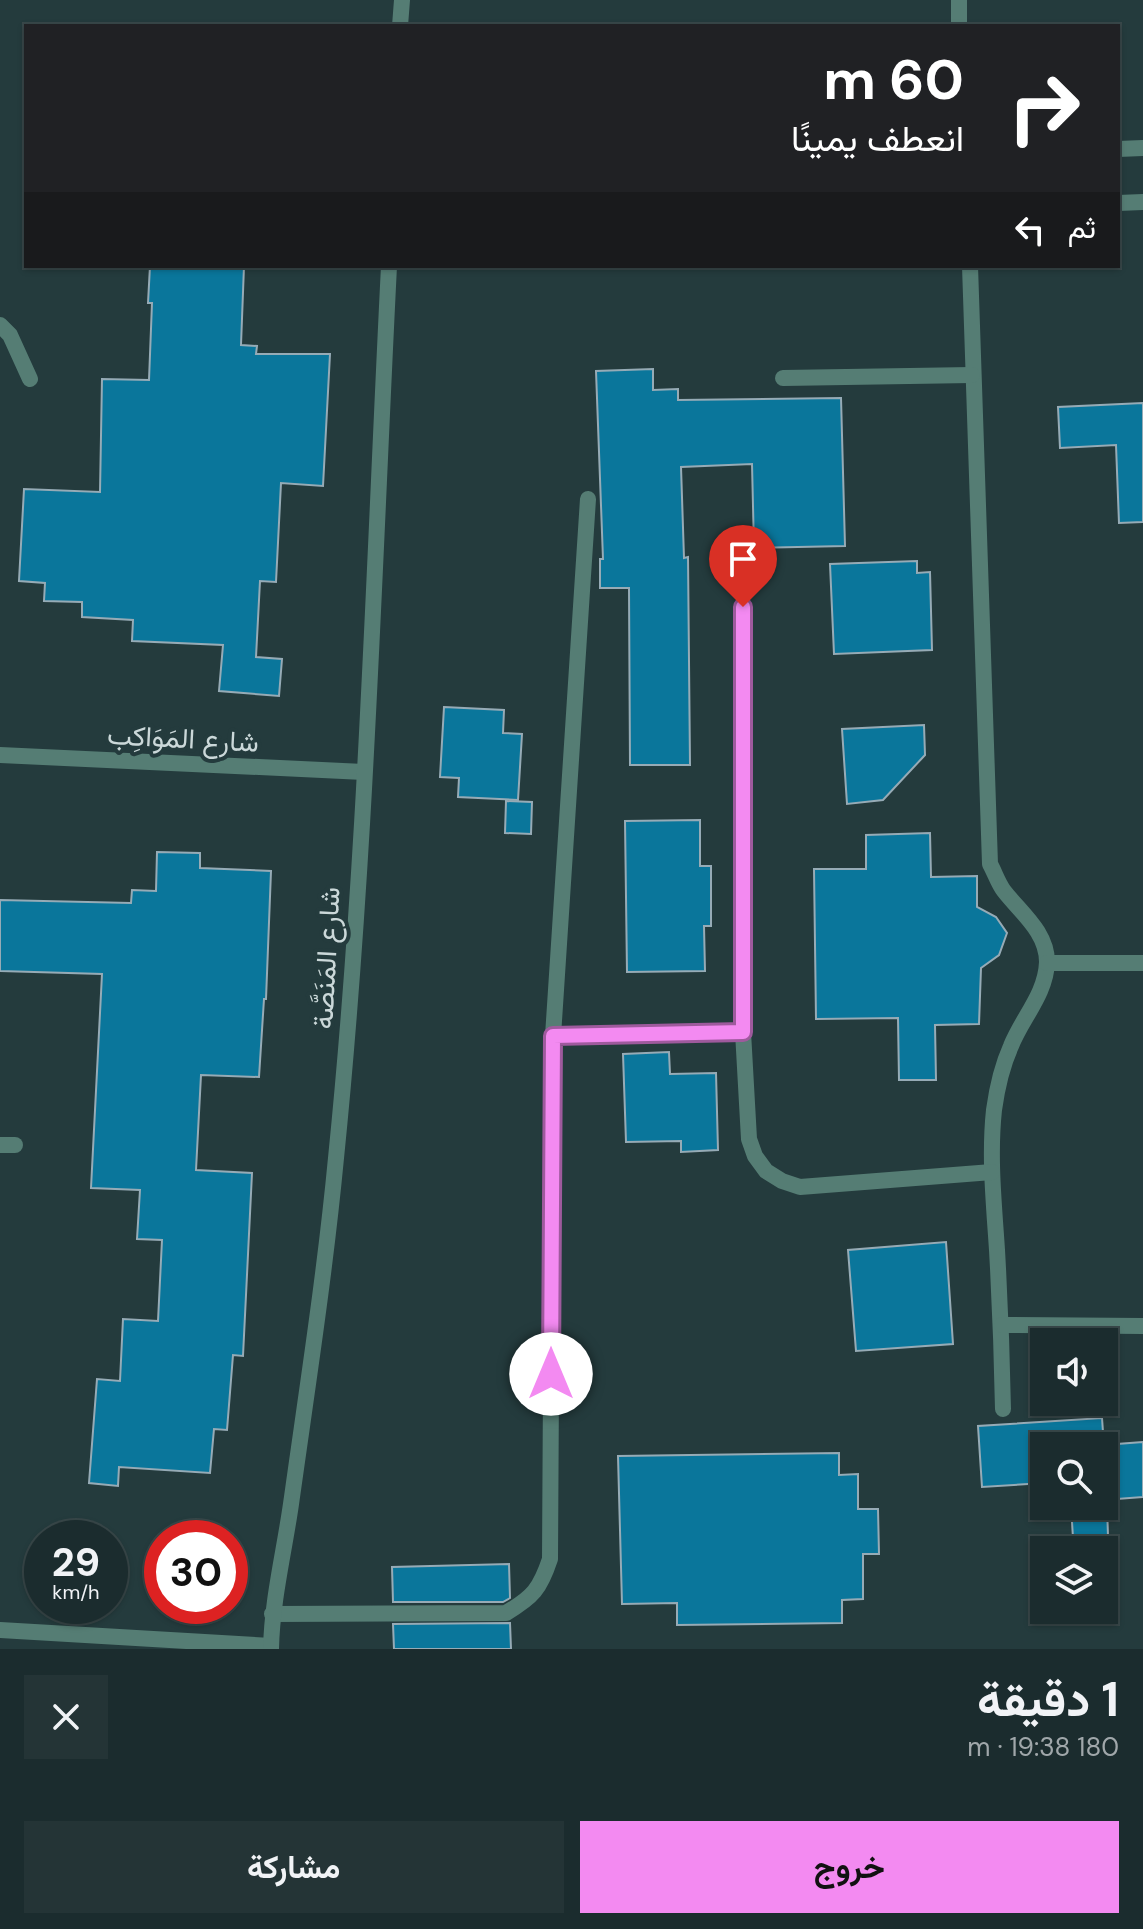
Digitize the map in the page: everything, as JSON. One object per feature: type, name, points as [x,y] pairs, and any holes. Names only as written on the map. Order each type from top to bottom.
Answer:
[{"type":"street","points":[[400,24],[402,0]]},
{"type":"street","points":[[959,0],[959,24]]},
{"type":"street","points":[[1120,149],[1143,148]]},
{"type":"street","points":[[1120,203],[1143,202]]},
{"type":"street","name":"شارع المَنَصَّة","points":[[271,1647],[272,1614],[288,1528],[324,1278],[346,1064],[389,268]]},
{"type":"street","points":[[970,268],[990,864],[1002,888],[1035,926],[1045,946],[1047,963],[1043,982],[1030,1011],[1011,1043],[999,1080],[994,1113],[992,1172],[1002,1325],[1003,1409]]},
{"type":"street","points":[[0,325],[10,335],[30,379]]},
{"type":"street","points":[[783,378],[972,375]]},
{"type":"street","points":[[272,1614],[506,1613],[531,1599],[543,1580],[550,1559],[553,1036],[588,499]]},
{"type":"street","points":[[743,607],[743,1032],[749,1139],[755,1156],[766,1171],[800,1187],[992,1172]]},
{"type":"street","name":"شارع المَوَاكِب","points":[[0,755],[364,772]]},
{"type":"street","points":[[1047,963],[1143,963]]},
{"type":"street","points":[[553,1036],[743,1032]]},
{"type":"street","points":[[1002,1325],[1143,1326]]},
{"type":"street","points":[[0,1630],[271,1647]]},
{"type":"building","points":[[150,268],[244,268],[241,345],[257,346],[256,354],[330,354],[323,486],[281,483],[276,582],[260,581],[256,657],[282,659],[279,696],[219,691],[223,645],[132,641],[133,620],[82,617],[82,602],[44,601],[45,583],[19,581],[24,489],[100,492],[102,379],[149,380],[152,303],[148,303]]},
{"type":"building","points":[[653,369],[653,390],[678,389],[678,400],[841,398],[845,546],[754,548],[752,464],[681,467],[684,558],[688,557],[690,765],[630,765],[629,588],[600,588],[600,559],[603,559],[596,371]]},
{"type":"building","points":[[1143,403],[1143,522],[1119,523],[1116,445],[1060,448],[1058,407]]},
{"type":"building","points":[[917,561],[917,573],[930,572],[932,650],[834,654],[830,564]]},
{"type":"building","points":[[444,707],[504,710],[503,733],[522,734],[518,800],[458,797],[459,778],[440,777]]},
{"type":"building","points":[[924,725],[925,755],[883,800],[847,804],[842,729]]},
{"type":"building","points":[[506,801],[532,802],[531,834],[505,833]]},
{"type":"building","points":[[700,820],[700,866],[711,866],[711,926],[704,926],[705,971],[627,972],[625,821]]},
{"type":"building","points":[[930,833],[931,877],[977,876],[977,907],[996,917],[1007,933],[999,955],[981,968],[979,1024],[935,1025],[936,1080],[899,1080],[898,1018],[816,1019],[814,869],[866,869],[866,835]]},
{"type":"building","points":[[157,852],[200,853],[200,868],[271,871],[266,999],[259,1077],[201,1075],[196,1170],[252,1173],[243,1356],[233,1355],[227,1430],[214,1429],[210,1473],[119,1467],[118,1486],[89,1483],[97,1379],[120,1381],[123,1319],[158,1321],[162,1240],[137,1239],[140,1190],[91,1188],[102,974],[0,971],[0,900],[131,903],[132,890],[156,891]]},
{"type":"building","points":[[669,1052],[670,1074],[716,1073],[718,1150],[681,1152],[681,1141],[626,1142],[623,1054]]},
{"type":"building","points":[[946,1242],[953,1344],[856,1351],[848,1250]]},
{"type":"building","points":[[1102,1418],[1103,1432],[1030,1432],[1030,1484],[982,1487],[978,1426]]},
{"type":"building","points":[[1143,1442],[1143,1497],[1118,1499],[1118,1444]]},
{"type":"building","points":[[839,1453],[839,1475],[858,1474],[858,1509],[878,1509],[879,1554],[863,1554],[863,1599],[842,1600],[842,1623],[677,1625],[677,1603],[622,1604],[618,1456]]},
{"type":"building","points":[[1072,1520],[1107,1520],[1108,1536],[1073,1536]]},
{"type":"building","points":[[509,1564],[510,1598],[503,1602],[393,1602],[392,1567]]},
{"type":"building","points":[[510,1623],[511,1649],[394,1649],[393,1624]]},
{"type":"route","points":[[551,1374],[553,1036],[743,1032],[743,607]]}]
